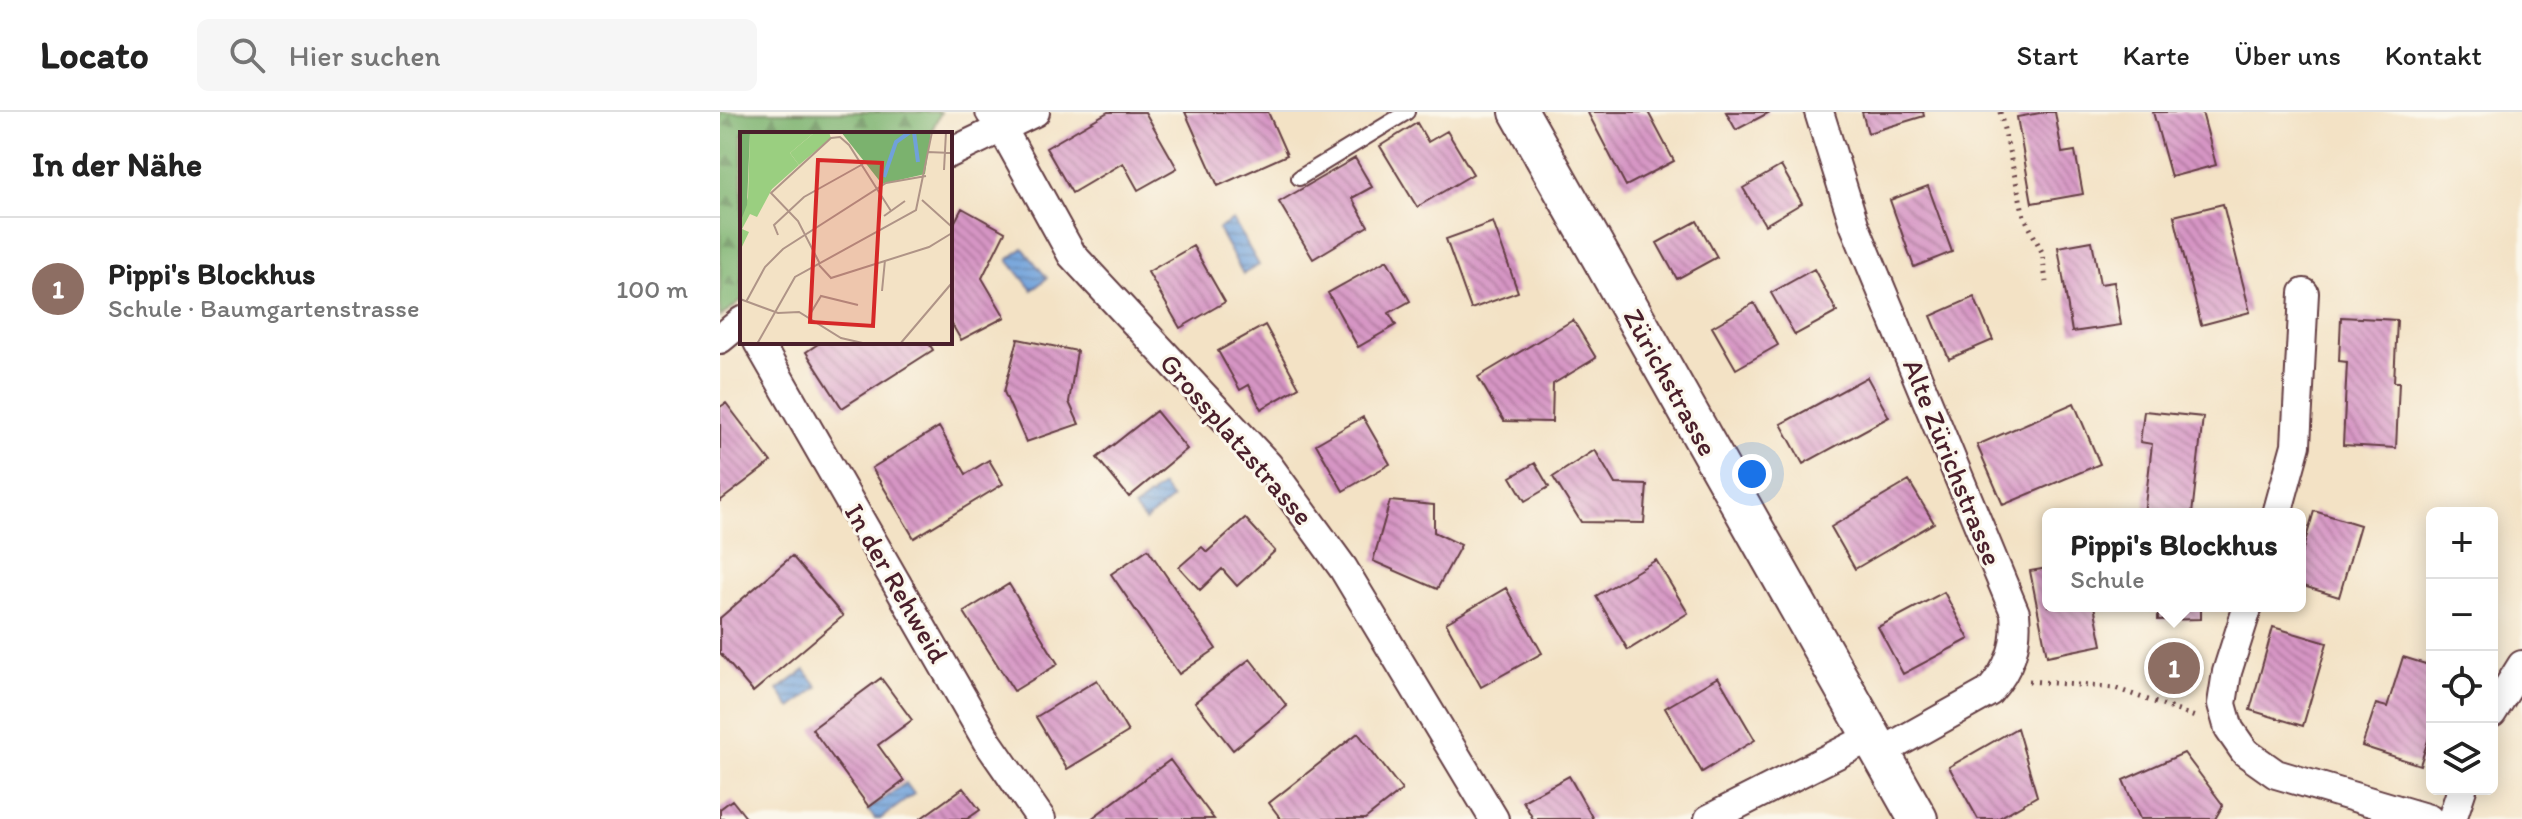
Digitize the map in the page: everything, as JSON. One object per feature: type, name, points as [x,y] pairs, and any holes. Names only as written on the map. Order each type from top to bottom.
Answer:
[{"type":"street","points":[[952,152],[996,120],[1035,112]]},
{"type":"street","name":"Zürichstrasse","points":[[1519,112],[1918,819]]},
{"type":"street","name":"Alte Zürichstrasse","points":[[1709,819],[1989,692],[2012,657],[2017,634],[2015,613],[1854,224],[1819,112]]},
{"type":"street","name":"Grossplatzstrasse","points":[[996,120],[1072,255],[1268,465],[1343,568],[1494,819]]},
{"type":"street","points":[[2279,508],[2296,445],[2304,293]]},
{"type":"street","points":[[720,339],[740,323]]},
{"type":"street","name":"In der Rehweid","points":[[759,344],[987,741],[1041,819]]},
{"type":"street","points":[[2246,612],[2227,672],[2222,704],[2229,729],[2245,752],[2276,774],[2429,819]]},
{"type":"street","points":[[2498,703],[2522,665]]},
{"type":"street","points":[[2452,819],[2460,795]]},
{"type":"lane","points":[[1299,178],[1407,112]]},
{"type":"path","points":[[2000,112],[2024,216],[2042,252],[2046,282]]},
{"type":"path","points":[[2001,678],[2115,688],[2229,729]]},
{"type":"green space","points":[[720,112],[941,112],[931,132],[740,132],[740,302],[720,317]]},
{"type":"water","points":[[1233,220],[1259,265],[1243,274],[1218,229]]},
{"type":"water","points":[[1023,248],[1047,278],[1032,290],[1008,260]]},
{"type":"water","points":[[1162,486],[1172,499],[1145,521],[1134,508]]},
{"type":"water","points":[[805,670],[818,687],[791,708],[778,690]]},
{"type":"water","points":[[906,783],[914,794],[880,819],[875,819],[868,810]]},
{"type":"building","points":[[1108,112],[1145,112],[1177,168],[1138,190],[1123,163],[1072,193],[1046,148]]},
{"type":"building","points":[[1185,112],[1268,112],[1287,155],[1218,186]]},
{"type":"building","points":[[1590,112],[1648,112],[1674,161],[1626,186]]},
{"type":"building","points":[[1726,112],[1770,112],[1736,130]]},
{"type":"building","points":[[1862,112],[1923,112],[1924,116],[1868,133]]},
{"type":"building","points":[[2055,112],[2062,153],[2075,151],[2083,194],[2032,203],[2017,117]]},
{"type":"building","points":[[2153,112],[2202,112],[2216,165],[2171,177]]},
{"type":"building","points":[[1417,123],[1428,142],[1447,131],[1473,174],[1417,207],[1380,146]]},
{"type":"building","points":[[1355,158],[1372,187],[1352,198],[1368,226],[1313,259],[1279,202]]},
{"type":"building","points":[[1781,166],[1802,203],[1765,225],[1743,188]]},
{"type":"building","points":[[1928,186],[1952,252],[1914,267],[1890,200]]},
{"type":"building","points":[[2223,204],[2250,312],[2201,325],[2174,216]]},
{"type":"building","points":[[962,208],[1005,232],[982,278],[1005,317],[961,340],[952,324],[952,227]]},
{"type":"building","points":[[1697,221],[1717,257],[1677,279],[1657,243]]},
{"type":"building","points":[[1493,222],[1518,292],[1471,309],[1446,239]]},
{"type":"building","points":[[2092,241],[2100,284],[2114,282],[2121,325],[2072,332],[2058,247]]},
{"type":"building","points":[[1193,246],[1225,302],[1180,328],[1148,272]]},
{"type":"building","points":[[1387,260],[1410,301],[1389,313],[1396,325],[1358,347],[1328,293]]},
{"type":"building","points":[[1814,269],[1837,312],[1795,335],[1771,293]]},
{"type":"building","points":[[1974,297],[1993,340],[1949,359],[1931,316]]},
{"type":"building","points":[[1754,303],[1778,345],[1736,369],[1712,327]]},
{"type":"building","points":[[2341,317],[2397,320],[2394,382],[2399,382],[2396,448],[2343,445],[2347,362],[2339,361]]},
{"type":"building","points":[[1573,320],[1596,358],[1553,384],[1552,422],[1504,421],[1478,377]]},
{"type":"building","points":[[1265,325],[1299,387],[1261,409],[1249,385],[1240,390],[1218,351]]},
{"type":"building","points":[[1018,339],[1077,351],[1069,402],[1079,424],[1026,442],[1004,392]]},
{"type":"building","points":[[818,344],[929,344],[933,350],[842,408],[806,352]]},
{"type":"building","points":[[1867,377],[1889,417],[1803,464],[1781,424]]},
{"type":"building","points":[[726,403],[771,462],[720,501],[720,407]]},
{"type":"building","points":[[2074,403],[2100,464],[2003,505],[1977,445]]},
{"type":"building","points":[[1156,411],[1187,449],[1129,497],[1097,458]]},
{"type":"building","points":[[2144,411],[2203,417],[2193,508],[2145,508],[2152,444],[2140,442]]},
{"type":"building","points":[[1363,417],[1390,464],[1343,491],[1316,444]]},
{"type":"building","points":[[939,427],[966,474],[989,460],[1003,484],[914,538],[872,468]]},
{"type":"building","points":[[1595,450],[1615,484],[1647,485],[1644,523],[1581,522],[1553,477]]},
{"type":"building","points":[[1535,463],[1549,487],[1525,501],[1511,477]]},
{"type":"building","points":[[1909,481],[1934,523],[1855,569],[1831,527]]},
{"type":"building","points":[[1390,501],[1434,505],[1434,532],[1461,545],[1437,589],[1373,561]]},
{"type":"building","points":[[2314,511],[2360,525],[2339,597],[2306,587],[2306,538]]},
{"type":"building","points":[[1245,518],[1275,551],[1237,586],[1222,569],[1200,590],[1179,567],[1202,547],[1207,552]]},
{"type":"building","points":[[1148,549],[1216,649],[1179,674],[1111,574]]},
{"type":"building","points":[[792,556],[843,616],[753,692],[720,653],[720,618]]},
{"type":"building","points":[[1656,560],[1688,613],[1628,650],[1596,596]]},
{"type":"building","points":[[2042,569],[2042,612],[2095,612],[2102,645],[2047,656],[2030,571]]},
{"type":"building","points":[[1009,584],[1058,664],[1014,691],[964,612]]},
{"type":"building","points":[[1506,588],[1542,653],[1481,687],[1446,623]]},
{"type":"building","points":[[1944,592],[1969,639],[1903,674],[1878,627]]},
{"type":"building","points":[[2158,612],[2201,612],[2201,619],[2158,620]]},
{"type":"building","points":[[2273,627],[2327,643],[2303,726],[2250,710]]},
{"type":"building","points":[[2165,653],[2182,653],[2182,682],[2165,682]]},
{"type":"building","points":[[2403,657],[2426,664],[2426,746],[2420,765],[2362,746],[2376,704],[2387,707]]},
{"type":"building","points":[[1250,659],[1287,706],[1233,750],[1195,702]]},
{"type":"building","points":[[1718,677],[1755,740],[1702,772],[1665,708]]},
{"type":"building","points":[[881,678],[912,720],[878,745],[904,781],[869,807],[812,729]]},
{"type":"building","points":[[1097,680],[1128,732],[1067,769],[1036,717]]},
{"type":"building","points":[[2017,728],[2037,796],[1997,819],[1978,819],[1949,767]]},
{"type":"building","points":[[1358,733],[1402,790],[1365,819],[1281,819],[1269,803]]},
{"type":"building","points":[[2184,753],[2223,805],[2215,819],[2140,819],[2123,780]]},
{"type":"building","points":[[1170,760],[1214,819],[1091,819]]},
{"type":"building","points":[[1569,776],[1593,819],[1533,819],[1523,801]]},
{"type":"building","points":[[963,788],[980,810],[967,819],[920,819]]},
{"type":"building","points":[[732,800],[747,819],[720,819],[720,809]]},
{"type":"place","name":"Pippi's Blockhus","points":[[2174,668]]}]
